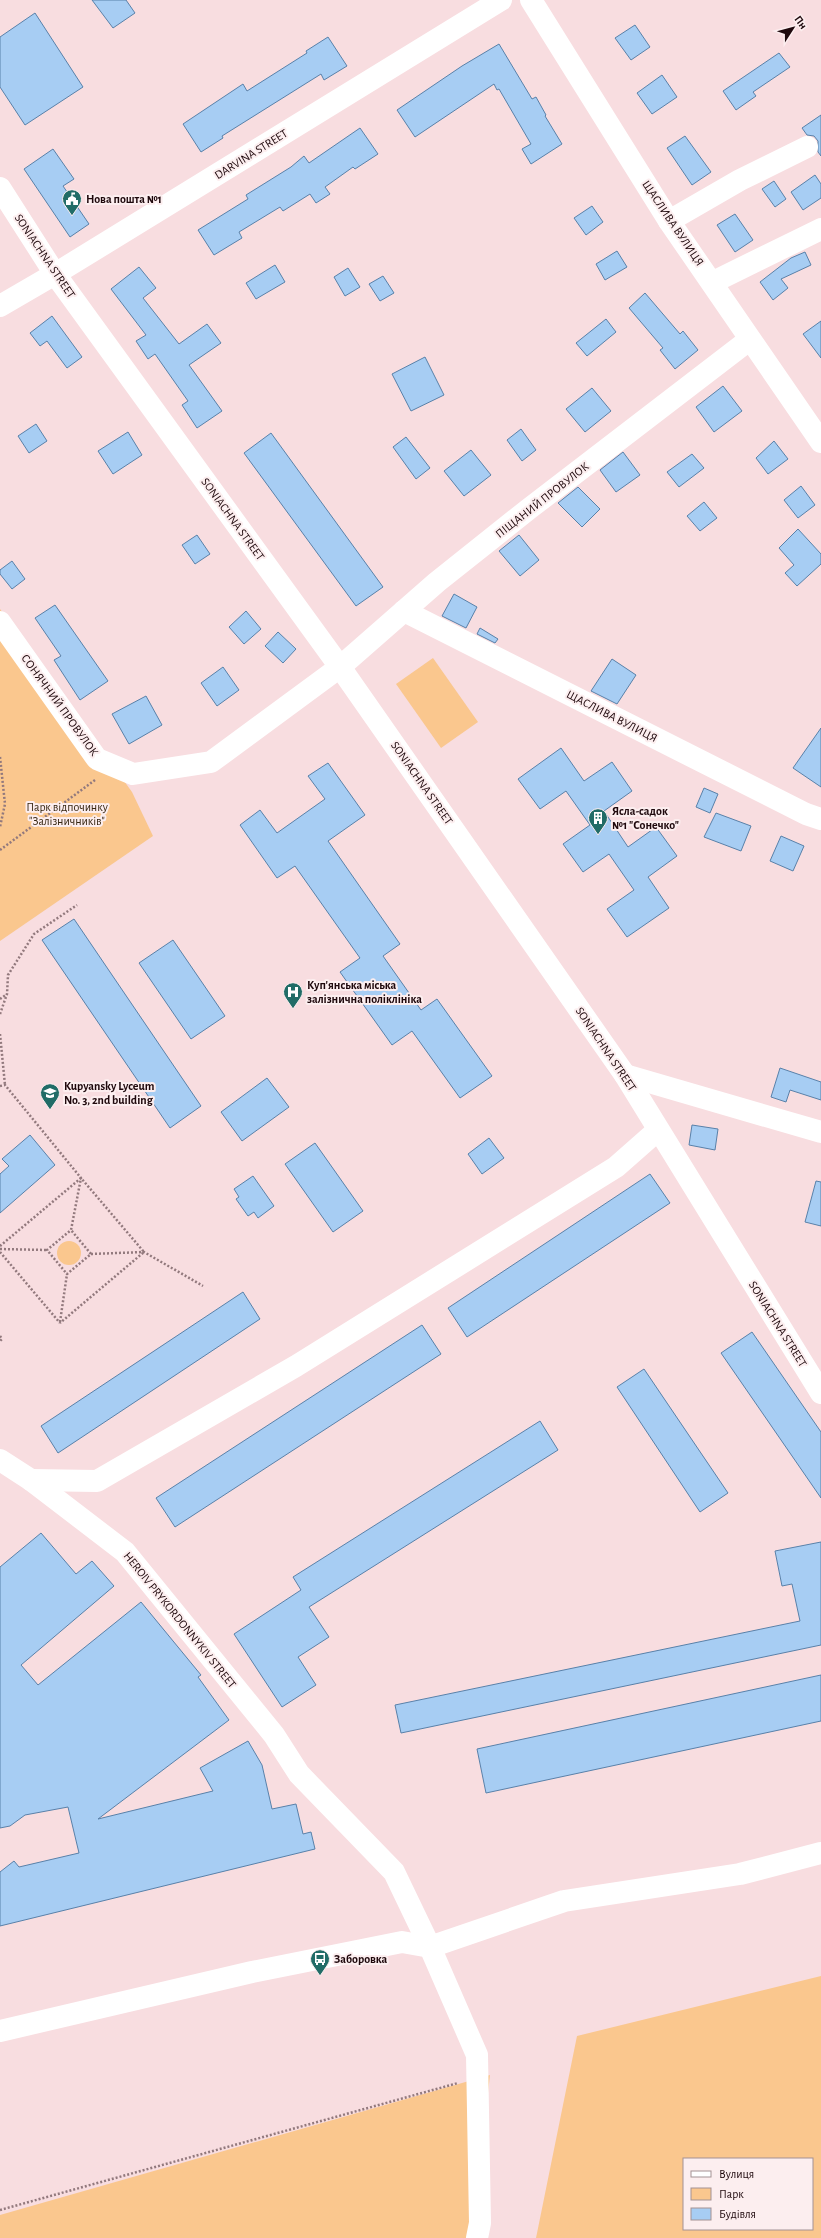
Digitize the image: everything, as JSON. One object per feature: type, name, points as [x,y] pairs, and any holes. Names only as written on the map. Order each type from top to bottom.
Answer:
[{"type":"street","name":"DARVINA STREET","points":[[0,306],[55,274],[501,0]]},
{"type":"street","name":"ЩАСЛИВА ВУЛИЦЯ","points":[[531,0],[669,221],[713,282],[749,340],[821,442]]},
{"type":"street","points":[[669,221],[740,180],[807,147]]},
{"type":"street","name":"SONIACHNA STREET","points":[[0,188],[55,274],[340,667],[625,1075],[821,1393]]},
{"type":"street","points":[[713,282],[821,229]]},
{"type":"street","name":"ПІЩАНИЙ ПРОВУЛОК","points":[[340,667],[437,582],[530,508],[749,340]]},
{"type":"street","name":"ЩАСЛИВА ВУЛИЦЯ","points":[[404,611],[792,807],[821,819]]},
{"type":"street","name":"СОНЯЧНИЙ ПРОВУЛОК","points":[[0,622],[97,759],[133,774],[211,762],[340,667]]},
{"type":"street","points":[[625,1075],[821,1132]]},
{"type":"street","points":[[31,1480],[97,1481],[296,1366],[610,1172],[658,1130]]},
{"type":"street","name":"HEROIV PRYKORDONNYKIV STREET","points":[[0,1460],[31,1480],[125,1552],[274,1735],[300,1774],[394,1872],[430,1947],[477,2055],[480,2223],[477,2238]]},
{"type":"street","points":[[0,2031],[252,1972],[402,1942],[430,1947],[564,1901],[740,1874],[821,1853]]},
{"type":"path","points":[[0,757],[5,804],[0,827]]},
{"type":"path","points":[[0,850],[114,766]]},
{"type":"path","points":[[0,1014],[7,994],[8,975],[34,934],[77,905]]},
{"type":"path","points":[[0,999],[7,994]]},
{"type":"path","points":[[0,1034],[5,1085],[144,1252],[203,1286]]},
{"type":"path","points":[[0,1086],[5,1085]]},
{"type":"path","points":[[0,1248],[47,1250],[71,1230],[81,1178]]},
{"type":"path","points":[[0,1248],[81,1178]]},
{"type":"path","points":[[71,1230],[91,1254]]},
{"type":"path","points":[[47,1250],[67,1274]]},
{"type":"path","points":[[0,1252],[60,1323]]},
{"type":"path","points":[[60,1323],[67,1274],[91,1254],[144,1252]]},
{"type":"path","points":[[60,1323],[144,1252]]},
{"type":"path","points":[[0,1336],[2,1339],[0,1341]]},
{"type":"path","points":[[0,2210],[477,2078]]},
{"type":"green space","name":"Парк відпочинку \"Залізничників\"","points":[[0,609],[132,792],[153,836],[0,941]]},
{"type":"green space","points":[[433,658],[478,722],[441,748],[396,684]]},
{"type":"green space","points":[[69,1241],[74,1242],[80,1248],[80,1258],[74,1264],[69,1265],[64,1264],[58,1258],[57,1253],[58,1248],[64,1242]]},
{"type":"green space","points":[[821,1976],[821,2238],[536,2238],[577,2036]]},
{"type":"green space","points":[[490,2075],[472,2238],[0,2238],[0,2215]]},
{"type":"building","points":[[92,0],[126,0],[135,13],[113,28]]},
{"type":"building","points":[[35,13],[83,87],[25,125],[0,87],[0,37]]},
{"type":"building","points":[[635,25],[650,47],[631,60],[615,38]]},
{"type":"building","points":[[328,37],[347,66],[324,80],[321,74],[222,136],[223,138],[201,152],[183,124],[243,84],[247,91],[307,53],[306,51]]},
{"type":"building","points":[[499,44],[532,99],[536,97],[546,115],[545,116],[562,144],[531,164],[522,149],[531,144],[499,89],[497,90],[494,84],[415,137],[397,110],[462,66]]},
{"type":"building","points":[[779,53],[790,67],[753,92],[756,96],[736,110],[723,91]]},
{"type":"building","points":[[662,75],[677,97],[652,114],[637,93]]},
{"type":"building","points":[[821,115],[821,156],[818,152],[818,141],[814,136],[807,135],[802,128]]},
{"type":"building","points":[[360,128],[378,154],[355,169],[353,167],[325,187],[330,194],[316,203],[310,194],[283,211],[280,207],[239,232],[242,238],[214,255],[198,230],[248,199],[246,195],[291,167],[304,156],[309,163]]},
{"type":"building","points":[[685,136],[711,172],[692,185],[667,148]]},
{"type":"building","points":[[53,149],[74,179],[63,186],[89,224],[70,237],[24,169]]},
{"type":"building","points":[[815,175],[821,184],[821,198],[803,210],[791,192]]},
{"type":"building","points":[[774,181],[786,199],[775,207],[762,189]]},
{"type":"building","points":[[592,206],[603,222],[586,235],[574,218]]},
{"type":"building","points":[[735,214],[753,240],[735,252],[717,225]]},
{"type":"building","points":[[617,251],[627,267],[605,280],[596,264]]},
{"type":"building","points":[[805,252],[811,265],[781,279],[788,288],[773,300],[760,282],[791,258]]},
{"type":"building","points":[[275,265],[285,282],[256,299],[246,283]]},
{"type":"building","points":[[139,267],[156,288],[143,298],[179,344],[207,324],[221,343],[189,365],[222,411],[197,428],[182,405],[188,401],[155,354],[148,359],[136,341],[146,335],[111,289]]},
{"type":"building","points":[[348,268],[360,287],[345,296],[334,277]]},
{"type":"building","points":[[383,276],[394,293],[380,301],[369,284]]},
{"type":"building","points":[[645,293],[680,334],[683,331],[698,350],[675,369],[660,350],[663,348],[629,308]]},
{"type":"building","points":[[52,316],[82,357],[67,368],[47,341],[40,346],[30,333]]},
{"type":"building","points":[[606,319],[616,332],[587,356],[576,343]]},
{"type":"building","points":[[821,321],[821,358],[803,334]]},
{"type":"building","points":[[425,357],[444,395],[411,411],[392,374]]},
{"type":"building","points":[[723,386],[742,411],[714,432],[696,407]]},
{"type":"building","points":[[592,388],[611,411],[585,432],[566,409]]},
{"type":"building","points":[[36,424],[47,441],[29,453],[18,436]]},
{"type":"building","points":[[521,429],[536,450],[522,461],[507,440]]},
{"type":"building","points":[[128,432],[142,455],[113,474],[98,451]]},
{"type":"building","points":[[271,433],[383,587],[356,606],[244,453]]},
{"type":"building","points":[[406,437],[430,468],[416,479],[393,447]]},
{"type":"building","points":[[774,441],[788,459],[768,474],[756,458]]},
{"type":"building","points":[[471,450],[491,475],[464,496],[444,471]]},
{"type":"building","points":[[623,452],[640,475],[616,492],[600,470]]},
{"type":"building","points":[[692,454],[704,468],[679,487],[667,472]]},
{"type":"building","points":[[801,486],[815,505],[798,518],[784,500]]},
{"type":"building","points":[[578,487],[600,509],[582,527],[558,503]]},
{"type":"building","points":[[704,502],[717,518],[700,531],[687,516]]},
{"type":"building","points":[[798,529],[821,554],[821,564],[797,586],[785,573],[794,565],[779,548]]},
{"type":"building","points":[[197,535],[210,554],[195,564],[182,545]]},
{"type":"building","points":[[519,535],[539,560],[520,576],[499,551]]},
{"type":"building","points":[[12,561],[25,579],[12,589],[0,574],[0,570]]},
{"type":"building","points":[[454,594],[477,607],[466,628],[442,616]]},
{"type":"building","points":[[55,605],[108,681],[80,700],[54,660],[61,656],[35,618]]},
{"type":"building","points":[[246,611],[261,629],[244,644],[229,627]]},
{"type":"building","points":[[480,628],[498,639],[495,643],[477,634]]},
{"type":"building","points":[[278,632],[296,649],[283,663],[265,646]]},
{"type":"building","points":[[612,659],[636,675],[617,704],[591,691]]},
{"type":"building","points":[[223,667],[239,690],[217,706],[201,683]]},
{"type":"building","points":[[146,696],[162,725],[129,744],[112,714]]},
{"type":"building","points":[[821,728],[821,787],[793,768]]},
{"type":"building","name":"Ясла-садок №1 \"Сонечко\"","points":[[561,748],[584,781],[612,762],[632,791],[604,811],[628,847],[656,827],[677,856],[648,877],[669,908],[627,937],[607,909],[634,890],[609,854],[583,872],[563,844],[590,825],[566,791],[540,809],[518,779]]},
{"type":"building","points":[[328,763],[365,815],[328,841],[400,944],[383,956],[421,1010],[437,999],[492,1076],[460,1098],[412,1031],[392,1045],[340,972],[360,958],[295,866],[277,878],[240,825],[260,810],[277,833],[325,799],[308,776]]},
{"type":"building","points":[[704,788],[718,794],[710,813],[696,807]]},
{"type":"building","points":[[716,813],[751,826],[741,851],[704,837]]},
{"type":"building","points":[[781,836],[804,846],[793,871],[770,861]]},
{"type":"building","points":[[74,919],[201,1106],[170,1128],[42,940]]},
{"type":"building","points":[[173,940],[225,1016],[191,1039],[139,963]]},
{"type":"building","points":[[780,1068],[821,1082],[821,1100],[790,1090],[786,1102],[771,1097]]},
{"type":"building","points":[[267,1078],[289,1107],[242,1141],[221,1112]]},
{"type":"building","points":[[692,1125],[718,1129],[715,1150],[689,1145]]},
{"type":"building","points":[[30,1135],[55,1165],[0,1213],[0,1174],[9,1166],[2,1159]]},
{"type":"building","points":[[489,1138],[504,1158],[482,1174],[468,1154]]},
{"type":"building","points":[[315,1143],[363,1211],[333,1232],[285,1164]]},
{"type":"building","points":[[650,1174],[670,1203],[467,1337],[448,1308]]},
{"type":"building","points":[[253,1176],[274,1206],[258,1218],[254,1212],[248,1216],[236,1199],[239,1197],[234,1189]]},
{"type":"building","points":[[816,1181],[821,1182],[821,1226],[805,1222]]},
{"type":"building","points":[[243,1292],[260,1319],[58,1453],[41,1426]]},
{"type":"building","points":[[422,1325],[441,1354],[175,1527],[156,1498]]},
{"type":"building","points":[[752,1332],[821,1432],[821,1498],[721,1353]]},
{"type":"building","points":[[644,1369],[728,1493],[700,1512],[617,1387]]},
{"type":"building","points":[[540,1421],[558,1450],[309,1607],[329,1637],[298,1657],[316,1685],[282,1707],[234,1634],[301,1590],[293,1577]]},
{"type":"building","points":[[41,1533],[76,1574],[92,1561],[114,1586],[21,1665],[38,1685],[141,1602],[201,1675],[198,1677],[229,1720],[98,1819],[213,1791],[200,1768],[248,1741],[262,1765],[272,1809],[296,1804],[303,1834],[311,1832],[315,1849],[0,1926],[0,1872],[14,1861],[19,1867],[79,1853],[68,1807],[25,1815],[10,1826],[0,1828],[0,1567]]},
{"type":"building","points":[[821,1542],[821,1645],[401,1733],[395,1705],[800,1621],[792,1584],[782,1586],[775,1551]]},
{"type":"building","points":[[821,1675],[821,1721],[486,1793],[477,1749]]},
{"type":"place","name":"Нова пошта №1","points":[[72,216]]},
{"type":"place","name":"Ясла-садок №1 \"Сонечко\"","points":[[598,835]]},
{"type":"place","name":"Куп'янська міська залізнична поліклініка","points":[[293,1009]]},
{"type":"place","name":"Kupyansky Lyceum No. 3, 2nd building","points":[[50,1110]]},
{"type":"place","name":"Заборовка","points":[[320,1976]]}]
